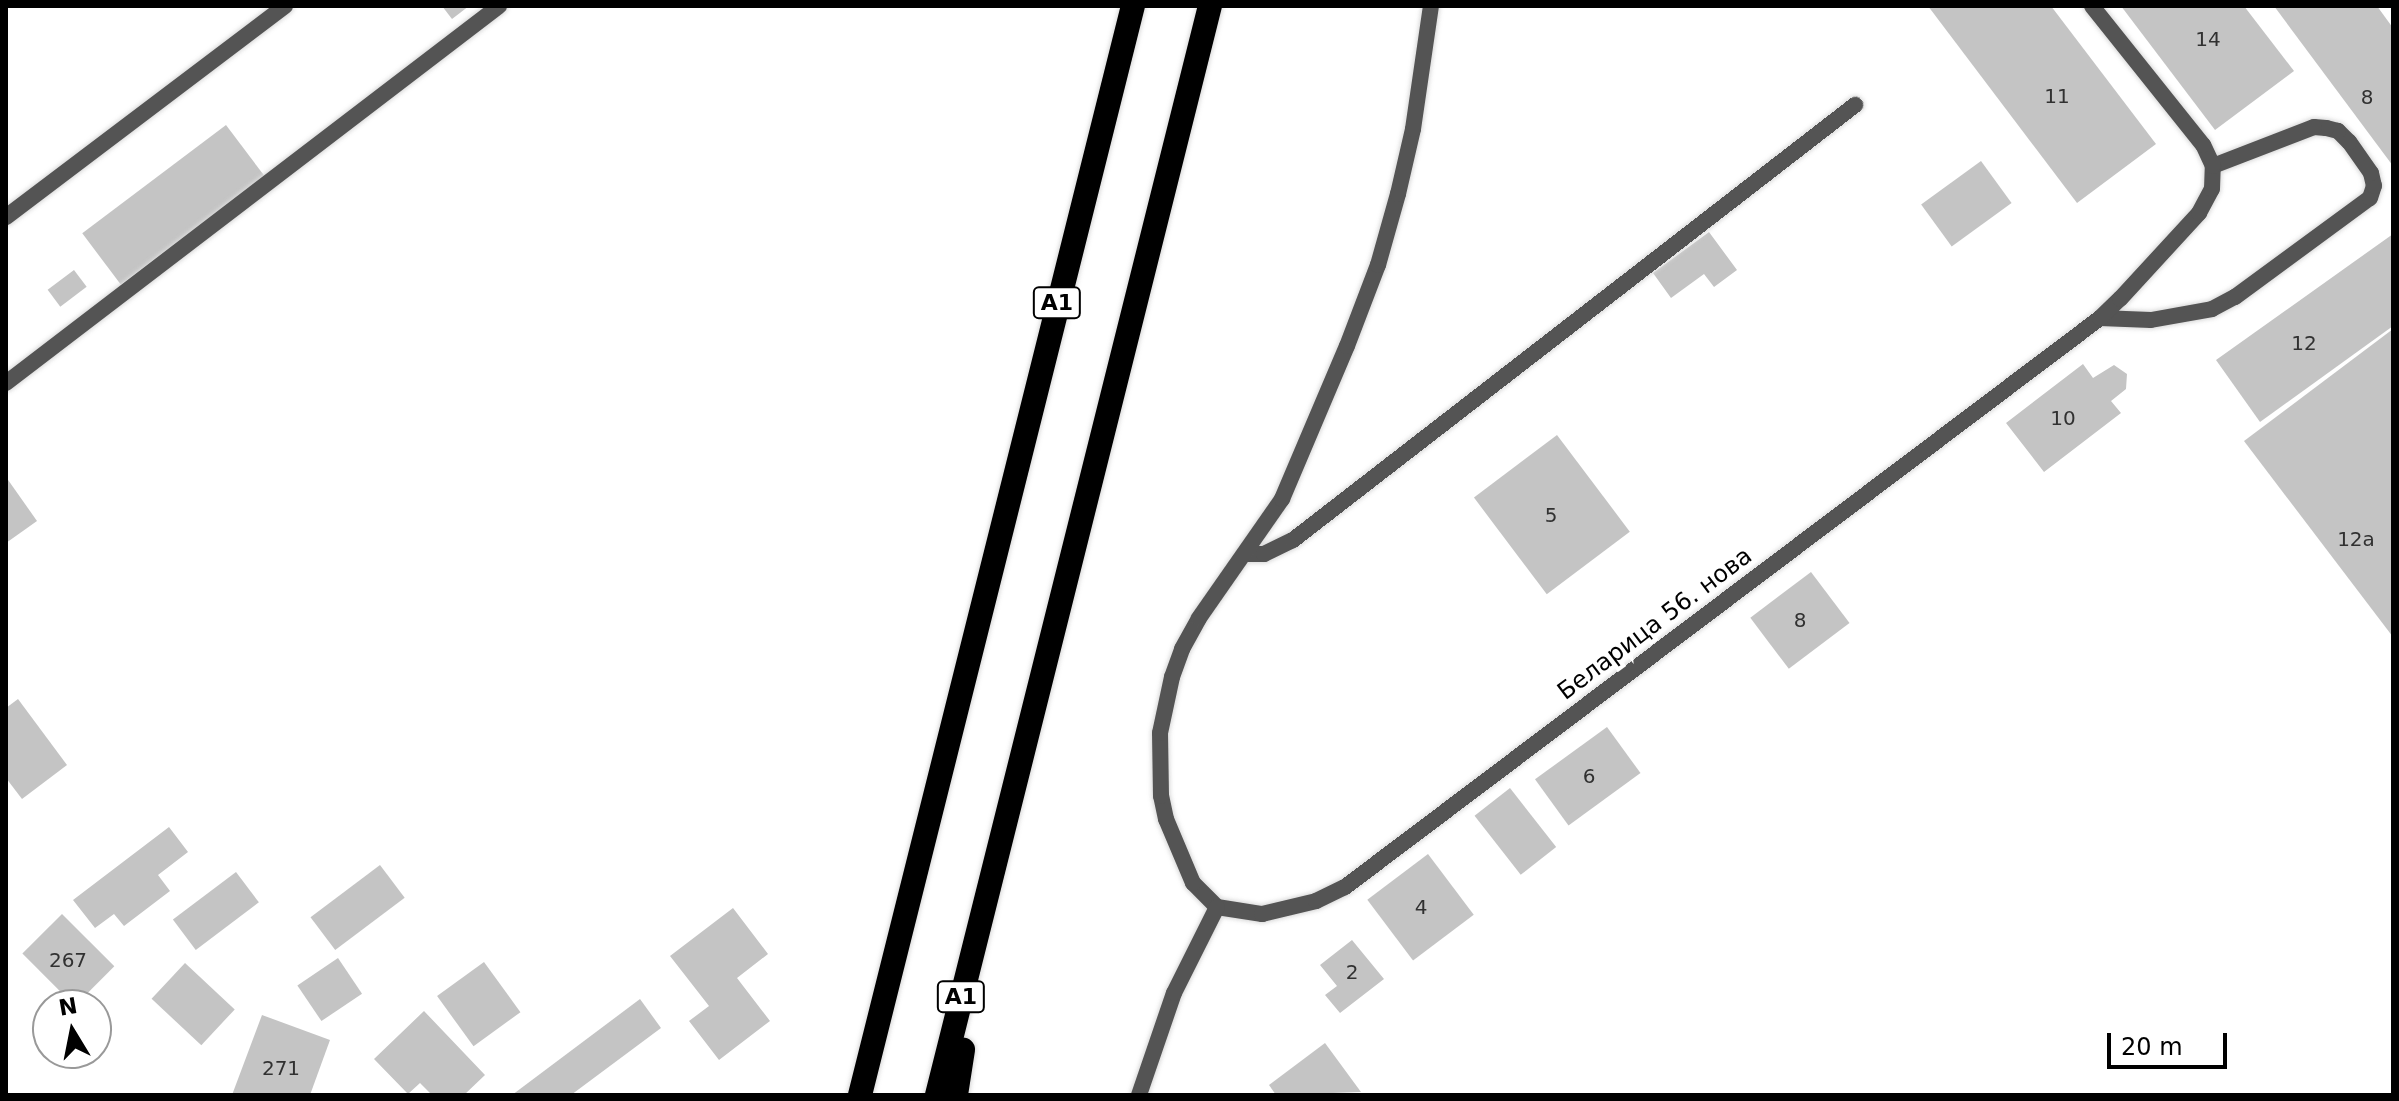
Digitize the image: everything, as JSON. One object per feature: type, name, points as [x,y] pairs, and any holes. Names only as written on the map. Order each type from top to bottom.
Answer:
[{"type":"highway","name":"A1","points":[[860,1095],[1133,6]]},
{"type":"highway","name":"A1","points":[[937,1095],[1210,6]]},
{"type":"highway","points":[[956,1095],[985,898]]},
{"type":"street","points":[[6,217],[285,6]]},
{"type":"street","points":[[6,383],[499,6]]},
{"type":"street","points":[[1139,1095],[1174,993],[1217,907],[1193,883],[1166,819],[1158,762],[1160,733],[1182,649],[1282,499],[1305,452],[1378,265],[1413,129],[1431,6]]},
{"type":"street","points":[[2092,6],[2203,145],[2213,166],[2314,127],[2326,128],[2338,131],[2349,142],[2371,173],[2374,186],[2370,198],[2235,297],[2212,309],[2151,320],[2100,318]]},
{"type":"street","points":[[1247,554],[1264,554],[1293,540],[1855,105]]},
{"type":"street","name":"Беларица 56. нова","points":[[1217,907],[1262,914],[1316,901],[1345,887],[2100,318],[2199,213],[2212,189],[2213,166]]},
{"type":"building","points":[[442,6],[469,6],[452,19]]},
{"type":"building","points":[[1928,6],[2051,6],[2156,144],[2077,203]]},
{"type":"building","points":[[2121,6],[2244,6],[2294,71],[2215,130]]},
{"type":"building","points":[[2274,6],[2377,6],[2393,28],[2393,166]]},
{"type":"building","points":[[226,125],[265,176],[121,284],[82,233]]},
{"type":"building","points":[[1981,161],[2012,203],[1952,247],[1921,204]]},
{"type":"building","points":[[1709,232],[1737,270],[1714,287],[1704,274],[1671,298],[1653,273]]},
{"type":"building","points":[[2393,234],[2393,326],[2260,422],[2216,360]]},
{"type":"building","points":[[74,270],[87,287],[60,307],[48,290]]},
{"type":"building","points":[[2393,329],[2393,637],[2244,441]]},
{"type":"building","points":[[2083,364],[2093,378],[2114,365],[2127,374],[2126,389],[2111,401],[2121,413],[2044,472],[2006,423]]},
{"type":"building","points":[[1557,435],[1630,532],[1547,594],[1474,498]]},
{"type":"building","points":[[6,477],[37,521],[6,543]]},
{"type":"building","points":[[1811,572],[1850,623],[1789,669],[1750,618]]},
{"type":"building","points":[[18,699],[67,765],[22,799],[6,778],[6,708]]},
{"type":"building","points":[[1607,727],[1641,773],[1569,825],[1535,779]]},
{"type":"building","points":[[1510,788],[1556,847],[1521,875],[1475,816]]},
{"type":"building","points":[[169,827],[188,852],[158,875],[170,891],[124,926],[114,914],[95,928],[73,900]]},
{"type":"building","points":[[1428,854],[1474,915],[1413,960],[1367,900]]},
{"type":"building","points":[[380,865],[405,898],[335,950],[311,917]]},
{"type":"building","points":[[236,872],[259,902],[196,950],[173,920]]},
{"type":"building","points":[[733,908],[768,954],[737,978],[770,1021],[719,1060],[689,1021],[709,1006],[670,956]]},
{"type":"building","points":[[62,914],[114,966],[92,989],[58,989],[22,954]]},
{"type":"building","points":[[1352,940],[1384,979],[1340,1013],[1325,995],[1337,986],[1320,965]]},
{"type":"building","points":[[338,958],[362,994],[321,1021],[297,985]]},
{"type":"building","points":[[484,962],[520,1012],[474,1046],[437,996]]},
{"type":"building","points":[[185,963],[235,1009],[201,1045],[152,999]]},
{"type":"building","points":[[640,999],[661,1028],[571,1095],[512,1095]]},
{"type":"building","points":[[424,1011],[485,1075],[464,1095],[432,1095],[420,1083],[408,1094],[374,1059]]},
{"type":"building","points":[[262,1015],[330,1040],[310,1095],[232,1095]]},
{"type":"building","points":[[1325,1043],[1361,1092],[1276,1095],[1269,1085]]}]
